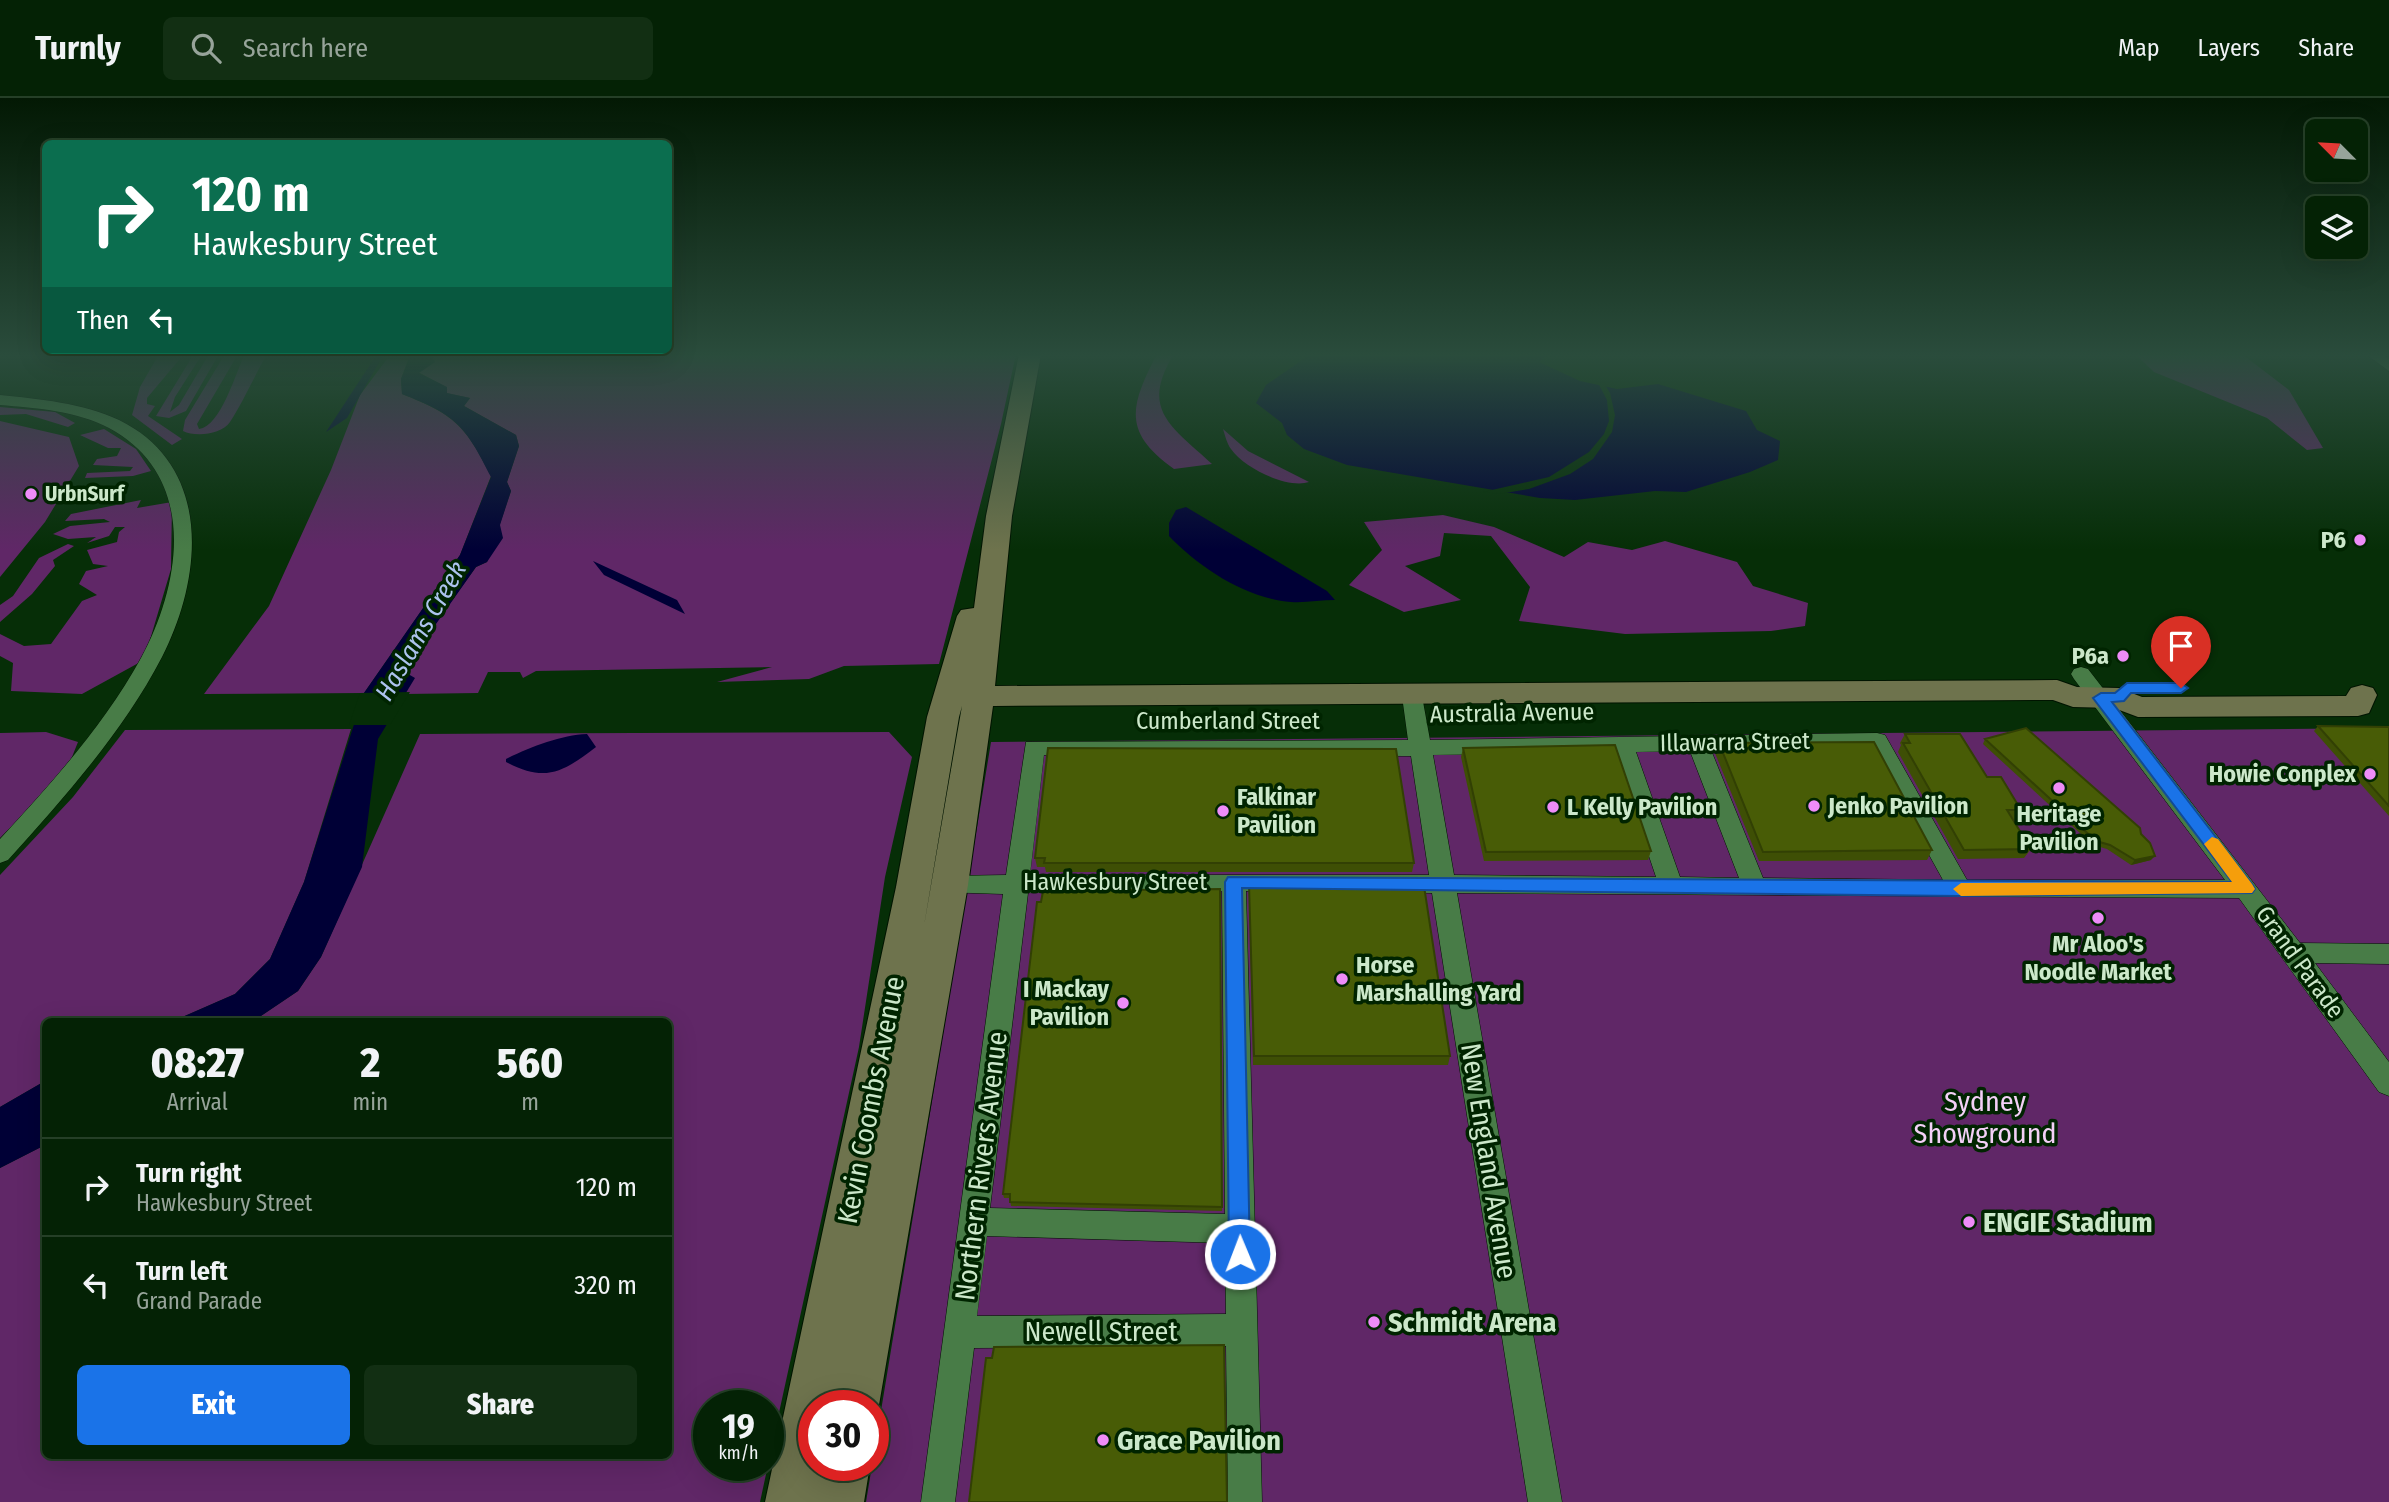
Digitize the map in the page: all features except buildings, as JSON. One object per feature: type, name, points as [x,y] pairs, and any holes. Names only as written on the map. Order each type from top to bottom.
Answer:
[{"type":"main road","points":[[999,516],[1017,420]]},
{"type":"main road","name":"Kevin Coombs Avenue","points":[[790,1502],[932,886],[977,706],[999,516]]},
{"type":"main road","name":"Kevin Coombs Avenue","points":[[857,1390],[932,886],[945,706],[999,516]]},
{"type":"main road","points":[[2093,692],[2138,707],[2358,706],[2376,696]]},
{"type":"main road","name":"Australia Avenue","points":[[945,706],[1417,723],[2069,708],[2093,692]]},
{"type":"main road","points":[[839,1502],[842,1481]]},
{"type":"street","points":[[0,854],[94,746],[154,653],[182,572],[184,534],[173,479],[152,450],[114,425],[98,420]]},
{"type":"street","name":"Grand Parade","points":[[2093,692],[2246,889],[2389,1084]]},
{"type":"street","name":"Illawarra Street","points":[[1417,723],[1622,743],[1877,740],[1960,889]]},
{"type":"street","name":"Cumberland Street","points":[[1034,747],[1417,723]]},
{"type":"street","name":"New England Avenue","points":[[1417,723],[1545,1502]]},
{"type":"street","points":[[1622,743],[1671,886]]},
{"type":"street","points":[[1697,743],[1754,886]]},
{"type":"street","name":"Northern Rivers Avenue","points":[[938,1502],[1034,747]]},
{"type":"street","points":[[1234,882],[1245,1502]]},
{"type":"street","name":"Hawkesbury Street","points":[[932,886],[1234,882],[2246,889]]},
{"type":"street","points":[[2292,953],[2389,954]]},
{"type":"street","points":[[974,1222],[1239,1229]]},
{"type":"street","name":"Newell Street","points":[[960,1332],[1241,1330]]},
{"type":"green space","points":[[44,420],[69,420],[75,423],[68,427]]},
{"type":"green space","points":[[138,420],[153,420],[182,439],[172,445]]},
{"type":"green space","points":[[185,420],[200,420],[197,424],[199,429],[213,420],[232,420],[221,430],[208,434],[183,431]]},
{"type":"green space","points":[[351,420],[451,420],[474,445],[491,476],[460,555],[364,693],[204,694],[269,606],[331,470]]},
{"type":"green space","points":[[488,420],[1002,420],[939,664],[844,666],[809,679],[717,682],[772,667],[536,671],[523,678],[520,672],[488,672],[478,693],[405,694],[403,672],[411,658],[476,567],[487,562],[511,491],[507,482],[519,446],[516,435]]},
{"type":"green space","points":[[1137,420],[1167,420],[1212,464],[1174,469],[1157,456],[1139,430]]},
{"type":"green space","points":[[2269,420],[2306,420],[2323,448],[2307,450]]},
{"type":"green space","name":"UrbnSurf","points":[[0,421],[69,437],[79,466],[45,522],[0,577]]},
{"type":"green space","points":[[104,429],[136,449],[151,471],[133,476],[85,478],[87,473],[130,471],[133,467],[93,465],[97,459],[117,456],[121,448],[108,448],[80,435]]},
{"type":"green space","points":[[1223,429],[1248,451],[1309,482],[1278,480],[1256,470],[1231,449]]},
{"type":"green space","points":[[141,500],[137,508],[172,502],[171,569],[144,660],[82,694],[11,691],[13,663],[0,656],[0,634],[24,646],[51,644],[82,601],[97,595],[79,584],[86,571],[108,566],[93,564],[87,550],[117,542],[119,532],[125,527],[115,527],[109,536],[87,543],[96,537],[68,539],[53,534],[70,526],[110,522],[104,519],[65,521],[71,514]]},
{"type":"green space","points":[[1443,515],[1494,527],[1564,557],[1588,542],[1632,550],[1665,541],[1737,562],[1753,586],[1808,603],[1805,626],[1771,631],[1625,634],[1519,621],[1530,587],[1491,536],[1444,533],[1440,556],[1405,566],[1461,600],[1404,612],[1349,585],[1382,550],[1364,522]]},
{"type":"green space","points":[[68,544],[74,546],[53,560],[55,566],[32,594],[0,622],[0,605],[13,596],[39,558]]},
{"type":"green space","name":"Sydney Showground","points":[[2389,728],[2389,1502],[866,1502],[869,1481],[889,1481],[889,1390],[884,1390],[991,742]]},
{"type":"green space","points":[[351,729],[304,882],[270,959],[235,994],[180,1018],[42,1018],[42,1083],[0,1107],[0,875],[73,797],[125,730]]},
{"type":"green space","points":[[46,732],[78,742],[66,772],[0,838],[0,733]]},
{"type":"green space","points":[[889,732],[912,757],[885,877],[859,1047],[784,1390],[693,1390],[693,1481],[765,1481],[760,1502],[0,1502],[0,1168],[42,1147],[42,1459],[672,1459],[672,1018],[258,1018],[298,991],[321,957],[420,734]]},
{"type":"water","points":[[334,420],[345,420],[326,432]]},
{"type":"water","name":"Haslams Creek","points":[[451,420],[488,420],[516,435],[519,446],[507,482],[511,491],[500,525],[503,538],[487,562],[476,567],[403,671],[415,678],[378,739],[362,867],[321,957],[298,991],[258,1018],[180,1018],[235,994],[270,959],[304,882],[364,693],[460,555],[491,477],[474,445]]},
{"type":"water","points":[[1277,420],[1751,420],[1757,430],[1780,441],[1778,460],[1750,472],[1686,492],[1655,491],[1575,500],[1540,498],[1347,465],[1304,449],[1287,435]]},
{"type":"water","points":[[1186,507],[1327,591],[1335,600],[1296,602],[1274,599],[1240,588],[1209,570],[1169,536],[1169,523],[1176,510]]},
{"type":"water","points":[[593,561],[677,600],[685,614],[604,575]]},
{"type":"water","points":[[587,734],[596,747],[574,763],[554,772],[532,772],[506,762],[506,759],[546,742]]},
{"type":"water","points":[[42,1083],[42,1147],[0,1168],[0,1107]]},
{"type":"pier","points":[[1614,420],[1612,432],[1593,459],[1570,474],[1529,489],[1499,494],[1483,492],[1549,477],[1589,452],[1604,434],[1609,421]]},
{"type":"pier","points":[[410,692],[390,725],[349,725],[360,693]]},
{"type":"slow traffic","points":[[1961,889],[2246,889],[2212,844]]},
{"type":"place","name":"UrbnSurf","points":[[31,494]]},
{"type":"place","name":"P6","points":[[2360,540]]},
{"type":"place","name":"P6a","points":[[2123,656]]},
{"type":"place","name":"Howie Conplex","points":[[2370,774]]},
{"type":"place","name":"Heritage Pavilion","points":[[2059,788]]},
{"type":"place","name":"Jenko Pavilion","points":[[1814,806]]},
{"type":"place","name":"L Kelly Pavilion","points":[[1553,807]]},
{"type":"place","name":"Falkinar Pavilion","points":[[1223,811]]},
{"type":"place","name":"Mr Aloo's Noodle Market","points":[[2098,918]]},
{"type":"place","name":"Horse Marshalling Yard","points":[[1342,979]]},
{"type":"place","name":"I Mackay Pavilion","points":[[1123,1003]]},
{"type":"place","name":"ENGIE Stadium","points":[[1969,1222]]},
{"type":"place","name":"Schmidt Arena","points":[[1374,1322]]},
{"type":"place","name":"Grace Pavilion","points":[[1103,1440]]},
{"type":"route","points":[[1240,1254],[1234,882],[2246,889],[2101,698],[2119,698],[2127,688],[2181,688]]}]
